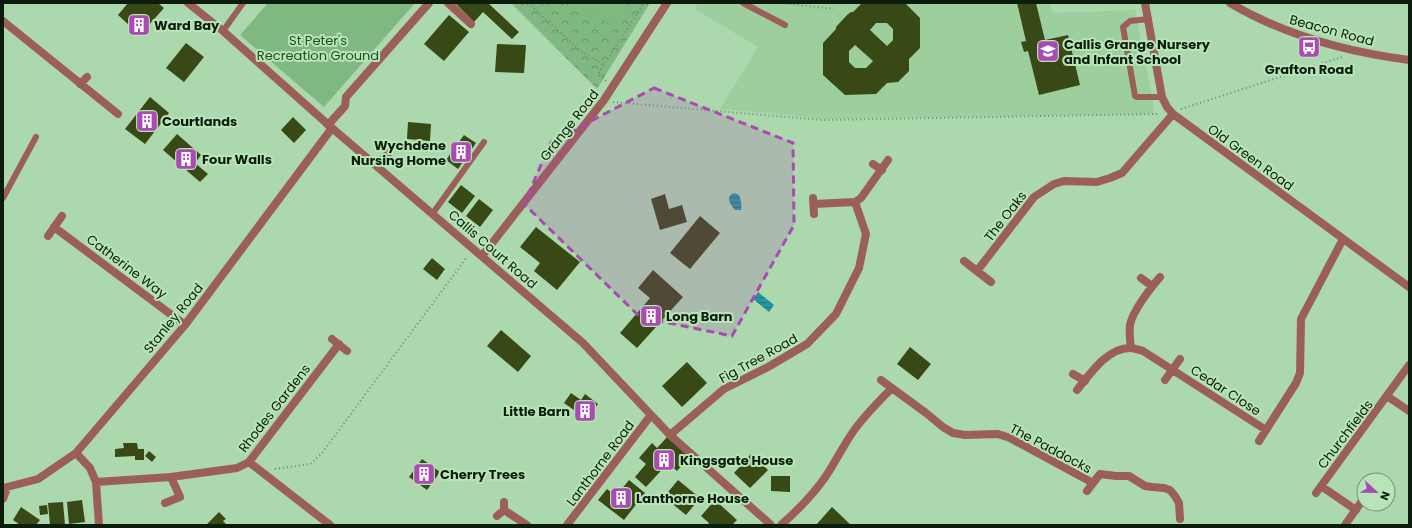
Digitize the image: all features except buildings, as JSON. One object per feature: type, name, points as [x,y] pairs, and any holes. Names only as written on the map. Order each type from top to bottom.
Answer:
[{"type":"street","name":"Callis Court Road","points":[[188,3],[223,31],[330,127],[474,248],[583,343],[670,435],[772,525]]},
{"type":"street","name":"Stanley Road","points":[[5,488],[38,479],[76,453],[185,325],[330,127],[344,106],[346,97],[429,3]]},
{"type":"street","points":[[448,3],[471,24]]},
{"type":"street","name":"Grange Road","points":[[482,256],[604,100],[667,3]]},
{"type":"street","name":"Old Green Road","points":[[1145,3],[1162,96],[1167,107],[1172,113],[1409,286]]},
{"type":"street","name":"Beacon Road","points":[[1230,3],[1251,16],[1304,37],[1353,50],[1409,60]]},
{"type":"street","points":[[3,21],[118,114]]},
{"type":"street","points":[[80,84],[87,77]]},
{"type":"street","name":"The Oaks","points":[[978,271],[1034,197],[1046,189],[1064,181],[1097,182],[1122,172],[1172,113]]},
{"type":"street","points":[[376,165],[388,154]]},
{"type":"street","points":[[814,214],[813,201],[855,202],[861,198],[888,160]]},
{"type":"street","points":[[873,164],[882,170]]},
{"type":"street","name":"Fig Tree Road","points":[[670,435],[724,389],[768,367],[807,344],[836,314],[859,268],[866,234],[855,202]]},
{"type":"street","points":[[48,236],[62,216]]},
{"type":"street","name":"Catherine Way","points":[[54,227],[185,325]]},
{"type":"street","name":"Cedar Close","points":[[1259,441],[1296,383],[1300,374],[1301,319],[1343,239]]},
{"type":"street","points":[[964,261],[991,282]]},
{"type":"street","points":[[1077,390],[1106,358],[1118,351],[1131,348],[1130,324],[1137,309],[1152,286],[1160,277]]},
{"type":"street","points":[[1141,278],[1152,286]]},
{"type":"street","points":[[332,338],[347,351]]},
{"type":"street","name":"Rhodes Gardens","points":[[96,482],[171,477],[237,468],[249,462],[339,344]]},
{"type":"street","name":"Cedar Close","points":[[1131,348],[1143,350],[1266,430]]},
{"type":"street","name":"Cedar Close","points":[[1165,380],[1180,359]]},
{"type":"street","name":"Churchfields","points":[[1316,493],[1409,365]]},
{"type":"street","points":[[1073,374],[1085,381]]},
{"type":"street","name":"The Paddocks","points":[[881,380],[953,433],[965,435],[998,434],[1010,438],[1093,483]]},
{"type":"street","points":[[780,525],[800,509],[812,495],[826,476],[856,428],[877,402],[892,388]]},
{"type":"street","name":"Churchfields","points":[[1387,396],[1409,411]]},
{"type":"street","name":"Lanthorne Road","points":[[567,525],[651,415]]},
{"type":"street","points":[[76,453],[90,468],[96,482],[99,525]]},
{"type":"street","points":[[249,462],[330,525]]},
{"type":"street","name":"The Paddocks","points":[[1087,491],[1100,474],[1128,476],[1145,486],[1170,490],[1179,503],[1180,519]]},
{"type":"street","points":[[165,503],[180,497],[171,477]]},
{"type":"street","name":"Churchfields","points":[[1321,486],[1356,510]]},
{"type":"street","points":[[3,499],[5,488]]},
{"type":"street","points":[[502,509],[527,525]]},
{"type":"street","points":[[1345,525],[1356,510]]},
{"type":"lane","points":[[223,31],[243,3]]},
{"type":"lane","points":[[743,3],[785,25]]},
{"type":"lane","points":[[1149,19],[1130,21],[1123,27],[1134,96],[1162,96]]},
{"type":"lane","points":[[3,198],[36,137]]},
{"type":"lane","points":[[433,213],[484,142]]},
{"type":"path","points":[[528,3],[581,51],[604,65]]},
{"type":"path","points":[[613,87],[598,74],[644,3]]},
{"type":"path","points":[[782,3],[834,9]]},
{"type":"path","points":[[604,100],[822,120],[1155,115],[1172,113],[1340,58],[1353,50]]},
{"type":"path","points":[[260,471],[310,464],[322,454],[474,248]]},
{"type":"highlighted area","points":[[654,88],[793,143],[794,225],[732,336],[640,317],[524,204],[551,142]]},
{"type":"shaded area","points":[[698,3],[1050,3],[1052,13],[1135,10],[1155,114],[822,119],[720,109],[758,47],[695,9]]},
{"type":"green space","name":"St Peter's Recreation Ground","points":[[268,3],[415,3],[324,107],[240,35]]},
{"type":"green space","points":[[511,3],[650,3],[597,89]]},
{"type":"green space","points":[[573,3],[626,3],[613,26]]},
{"type":"water","points":[[734,193],[740,197],[741,210],[735,210],[729,201],[730,196]]},
{"type":"water","points":[[758,292],[774,305],[769,312],[753,299]]},
{"type":"place","name":"Ward Bay","points":[[139,25]]},
{"type":"place","name":"Grafton Road","points":[[1309,47]]},
{"type":"place","name":"Callis Grange Nursery and Infant School","points":[[1048,51]]},
{"type":"place","name":"Courtlands","points":[[147,121]]},
{"type":"place","name":"Wychdene Nursing Home","points":[[461,152]]},
{"type":"place","name":"Four Walls","points":[[186,159]]},
{"type":"place","name":"Long Barn","points":[[651,316]]},
{"type":"place","name":"Little Barn","points":[[585,411]]},
{"type":"place","name":"Kingsgate House","points":[[664,460]]},
{"type":"place","name":"Cherry Trees","points":[[424,474]]},
{"type":"place","name":"Lanthorne House","points":[[621,498]]}]
